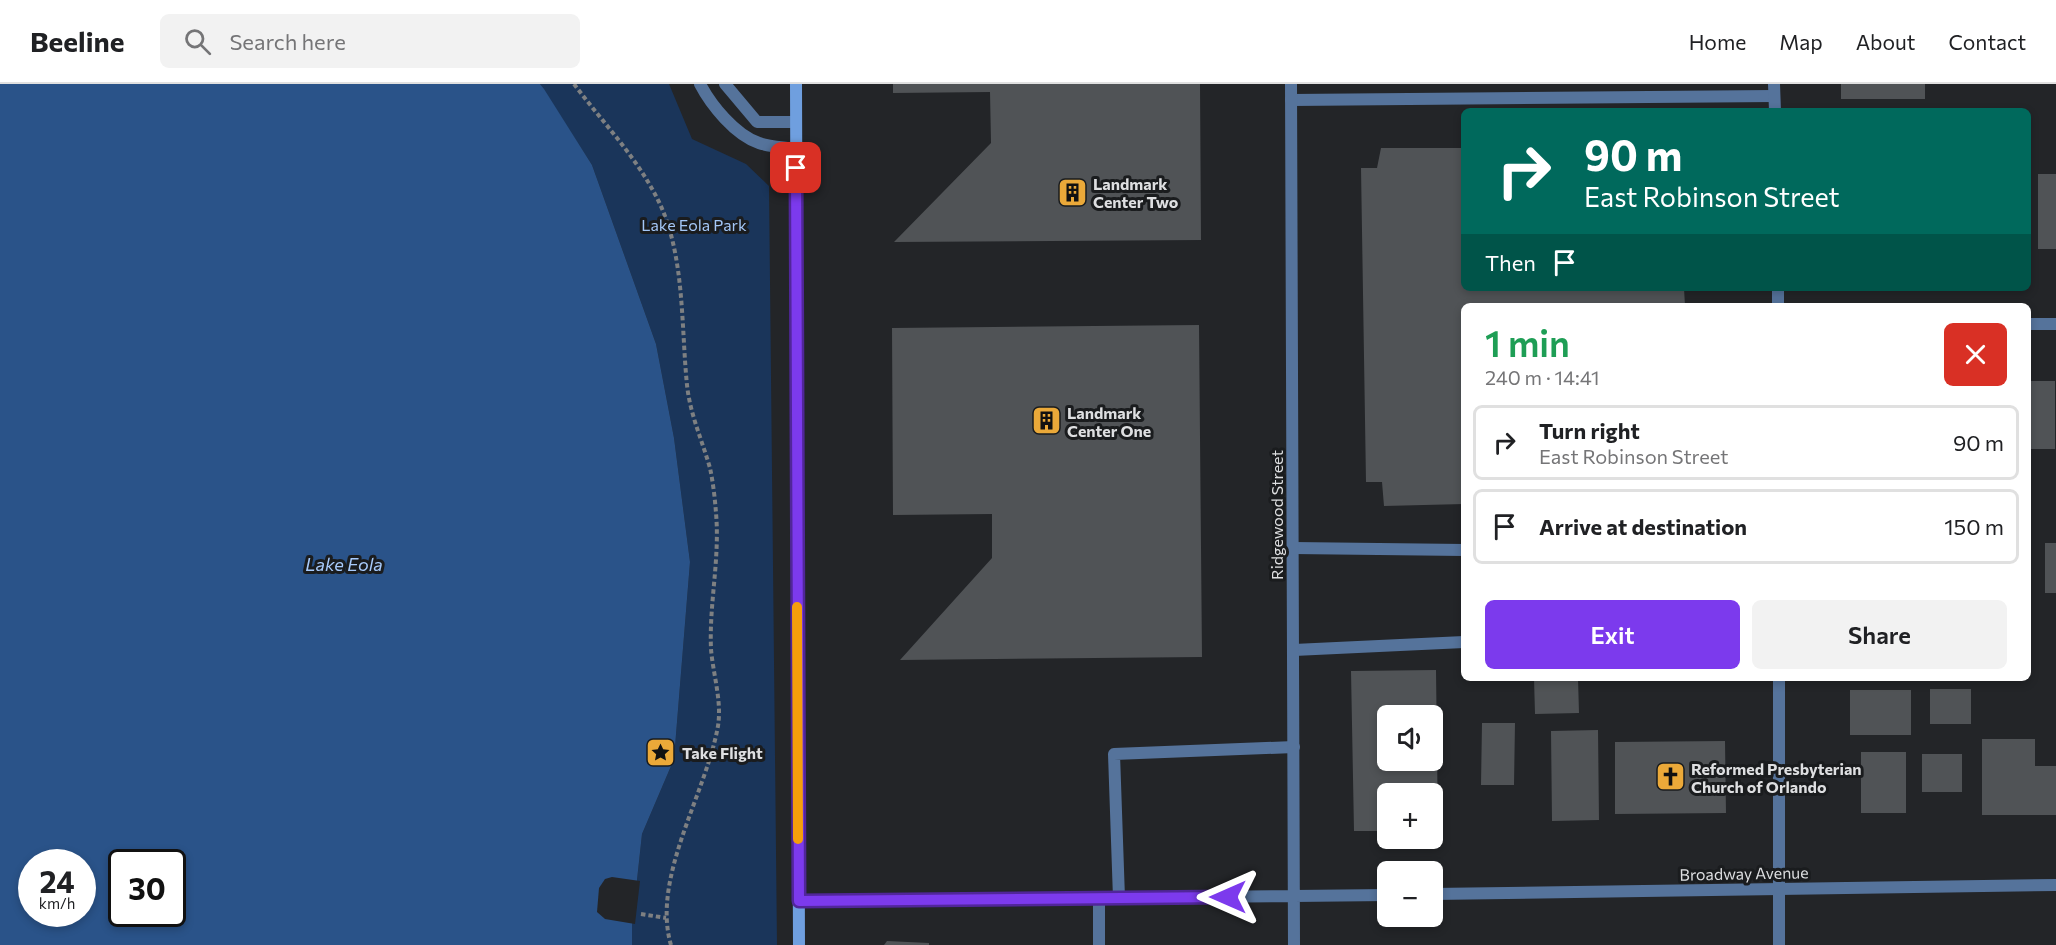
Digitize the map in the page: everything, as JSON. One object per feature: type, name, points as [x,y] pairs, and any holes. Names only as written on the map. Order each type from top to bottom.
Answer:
[{"type":"main road","points":[[796,84],[799,945]]},
{"type":"street","points":[[700,84],[731,125],[757,143],[796,149]]},
{"type":"street","points":[[725,84],[757,122],[796,122]]},
{"type":"street","name":"Ridgewood Street","points":[[1291,84],[1294,945]]},
{"type":"street","points":[[1292,100],[1774,90],[1775,108]]},
{"type":"street","points":[[2031,324],[2056,324]]},
{"type":"street","points":[[1293,548],[1461,550]]},
{"type":"street","points":[[1294,650],[1461,642]]},
{"type":"street","points":[[1779,681],[1779,945]]},
{"type":"street","points":[[1119,898],[1114,754],[1294,747]]},
{"type":"street","name":"Broadway Avenue","points":[[1443,894],[2056,885]]},
{"type":"street","points":[[799,901],[1377,895]]},
{"type":"street","points":[[1099,898],[1099,945]]},
{"type":"path","points":[[574,84],[615,133],[640,169],[660,203],[672,239],[680,285],[688,388],[694,419],[710,470],[716,513],[717,554],[711,650],[718,723],[711,757],[677,856],[667,896],[666,918],[671,945]]},
{"type":"path","points":[[641,914],[666,918]]},
{"type":"green space","name":"Lake Eola Park","points":[[540,84],[669,84],[692,139],[746,164],[769,186],[777,945],[632,945],[642,834],[674,759],[690,562],[674,438],[656,344],[592,165]]},
{"type":"water","name":"Lake Eola","points":[[0,84],[540,84],[544,89],[592,165],[656,344],[674,438],[690,562],[674,759],[642,834],[632,945],[0,945]]},
{"type":"pier","points":[[612,877],[640,881],[635,924],[605,919],[597,912],[599,888],[605,879]]},
{"type":"building","name":"Landmark Center Two","points":[[893,84],[1200,84],[1201,240],[894,242],[991,143],[990,92],[893,93]]},
{"type":"building","points":[[1841,84],[1925,84],[1925,99],[1841,99]]},
{"type":"building","points":[[1381,148],[1461,148],[1461,291],[1684,291],[1685,303],[1461,303],[1461,504],[1384,506],[1382,482],[1366,482],[1361,168],[1377,168]]},
{"type":"building","points":[[2038,174],[2056,174],[2056,249],[2038,249]]},
{"type":"building","name":"Landmark Center One","points":[[1199,325],[1202,657],[900,660],[992,558],[992,514],[893,515],[892,328]]},
{"type":"building","points":[[2031,381],[2055,381],[2055,449],[2031,449]]},
{"type":"building","points":[[2045,543],[2056,543],[2056,593],[2045,593]]},
{"type":"building","points":[[1436,670],[1436,705],[1377,705],[1377,771],[1437,771],[1437,783],[1377,783],[1377,831],[1354,831],[1351,671]]},
{"type":"building","points":[[1534,681],[1578,681],[1579,713],[1535,714]]},
{"type":"building","points":[[1930,689],[1971,689],[1971,724],[1930,724]]},
{"type":"building","points":[[1850,690],[1911,690],[1911,735],[1850,735]]},
{"type":"building","points":[[1482,723],[1515,723],[1514,785],[1481,785]]},
{"type":"building","points":[[1598,730],[1599,820],[1552,821],[1551,731]]},
{"type":"building","points":[[1982,739],[2035,739],[2035,766],[2056,766],[2056,815],[1982,815]]},
{"type":"building","name":"Reformed Presbyterian Church of Orlando","points":[[1725,741],[1726,813],[1615,814],[1615,742]]},
{"type":"building","points":[[1861,752],[1906,752],[1906,813],[1861,813]]},
{"type":"building","points":[[1922,754],[1962,754],[1962,792],[1922,792]]},
{"type":"building","points":[[887,941],[929,943],[929,945],[884,945]]},
{"type":"slow traffic","points":[[797,607],[798,839]]},
{"type":"place","name":"Landmark Center Two","points":[[1072,192]]},
{"type":"place","name":"Landmark Center One","points":[[1046,421]]},
{"type":"place","name":"Take Flight","points":[[661,752]]},
{"type":"place","name":"Reformed Presbyterian Church of Orlando","points":[[1670,777]]},
{"type":"route","points":[[796,168],[799,901],[1228,897]]}]
